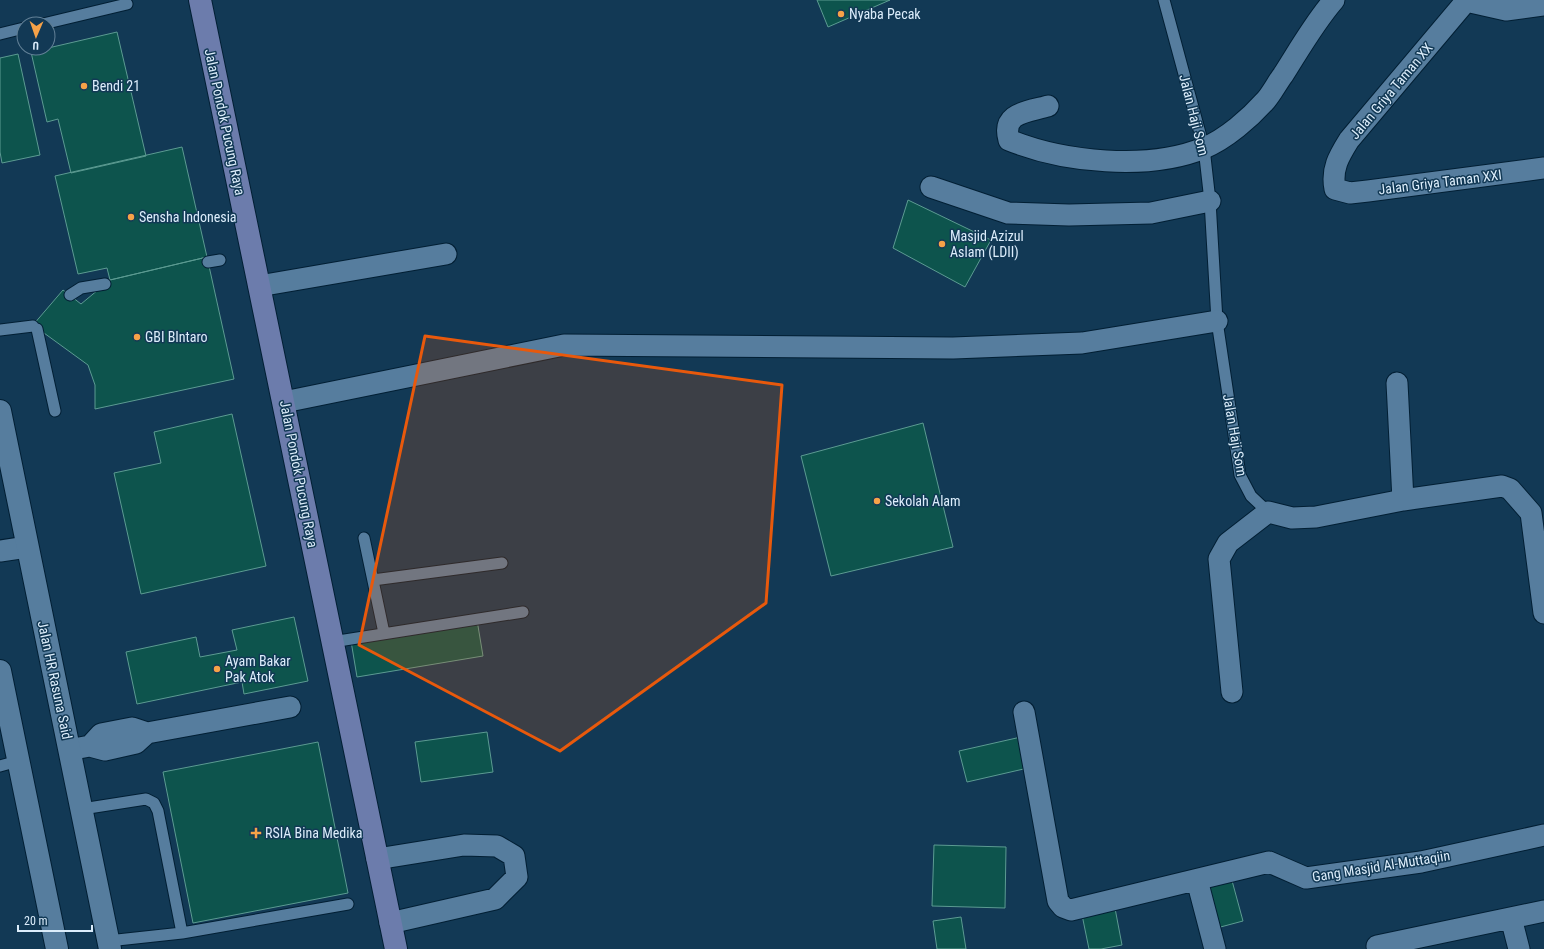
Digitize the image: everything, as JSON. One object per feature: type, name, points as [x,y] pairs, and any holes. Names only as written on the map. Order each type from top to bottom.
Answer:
[{"type":"main road","name":"Jalan Pondok Pucung Raya","points":[[200,0],[396,949]]},
{"type":"street","points":[[1048,106],[1014,116],[1007,123],[1006,131],[1009,140],[1030,148],[1104,161],[1132,162],[1161,159],[1204,148],[1236,127],[1267,99],[1334,0]]},
{"type":"street","name":"Jalan Griya Taman XX","points":[[1335,189],[1333,178],[1336,163],[1349,140],[1467,1],[1506,10],[1544,5]]},
{"type":"street","name":"Jalan Griya Taman XXI","points":[[1335,189],[1350,193],[1544,168]]},
{"type":"street","points":[[931,187],[1008,213],[1069,215],[1151,213],[1210,201]]},
{"type":"street","points":[[259,286],[446,254]]},
{"type":"street","points":[[284,402],[564,345],[976,347],[1082,343],[1217,321]]},
{"type":"street","points":[[1397,383],[1403,500]]},
{"type":"street","name":"Jalan HR Rasuna Said","points":[[0,411],[27,547],[80,748],[82,809],[109,945]]},
{"type":"street","name":"Jalan Haji Som","points":[[1268,512],[1292,518],[1316,517],[1403,500],[1502,486],[1510,489],[1537,509],[1544,613]]},
{"type":"street","points":[[1232,692],[1219,559],[1228,543],[1268,512]]},
{"type":"street","points":[[0,551],[27,547]]},
{"type":"street","points":[[0,671],[9,763],[57,949]]},
{"type":"street","points":[[80,748],[105,750],[136,743],[147,733],[290,707]]},
{"type":"street","name":"Gang Masjid Al-Muttaqiin","points":[[1024,712],[1058,901],[1063,907],[1072,910],[1269,862],[1306,878],[1421,862],[1544,835]]},
{"type":"street","points":[[377,859],[464,845],[497,846],[514,856],[517,877],[495,899],[390,923]]},
{"type":"street","points":[[1197,880],[1215,949]]},
{"type":"street","points":[[1377,946],[1544,911]]},
{"type":"street","points":[[1511,918],[1519,949]]},
{"type":"lane","name":"Jalan Haji Som","points":[[1164,0],[1204,148],[1210,201],[1217,321],[1240,475],[1251,496],[1268,512]]},
{"type":"lane","points":[[56,21],[127,4]]},
{"type":"lane","points":[[0,34],[16,30]]},
{"type":"lane","points":[[208,262],[220,260]]},
{"type":"lane","points":[[70,295],[81,288],[105,284]]},
{"type":"lane","points":[[0,330],[35,327],[55,411]]},
{"type":"lane","points":[[364,538],[384,633]]},
{"type":"lane","points":[[373,580],[502,563]]},
{"type":"lane","points":[[332,642],[523,612]]},
{"type":"lane","points":[[82,809],[146,799],[154,803],[158,811],[182,933]]},
{"type":"lane","points":[[109,945],[348,904]]},
{"type":"highlighted area","points":[[425,336],[782,385],[766,603],[560,751],[359,645]]},
{"type":"building","name":"Nyaba Pecak","points":[[817,0],[890,0],[828,27]]},
{"type":"building","name":"Bendi 21","points":[[117,32],[146,156],[71,173],[58,119],[47,122],[32,56],[56,56],[56,46]]},
{"type":"building","points":[[16,54],[16,56],[18,56],[40,155],[2,163],[0,152],[0,58]]},
{"type":"building","name":"Sensha Indonesia","points":[[182,147],[207,257],[110,280],[107,268],[78,274],[55,176]]},
{"type":"building","name":"Masjid Azizul Aslam (LDII)","points":[[908,200],[991,240],[965,287],[893,248]]},
{"type":"building","name":"GBI BIntaro","points":[[207,257],[234,379],[95,409],[95,385],[88,365],[33,325],[63,290],[81,304],[110,280]]},
{"type":"building","points":[[232,414],[266,566],[141,594],[114,473],[161,463],[154,432]]},
{"type":"building","name":"Sekolah Alam","points":[[923,423],[953,547],[831,576],[801,456]]},
{"type":"building","name":"Ayam Bakar Pak Atok","points":[[294,617],[308,681],[244,694],[242,682],[137,704],[126,652],[196,637],[200,657],[237,650],[232,630]]},
{"type":"building","points":[[477,620],[483,656],[357,677],[351,641]]},
{"type":"building","points":[[487,732],[493,772],[421,782],[415,742]]},
{"type":"building","points":[[1021,737],[1028,768],[967,782],[959,751]]},
{"type":"building","name":"RSIA Bina Medika","points":[[318,742],[348,893],[193,923],[163,772]]},
{"type":"building","points":[[934,845],[1006,847],[1005,908],[932,906]]},
{"type":"building","points":[[1231,877],[1243,921],[1213,929],[1201,884]]},
{"type":"building","points":[[1114,903],[1122,945],[1101,949],[1089,949],[1081,910]]},
{"type":"building","points":[[961,917],[966,949],[937,949],[933,921]]},
{"type":"place","name":"Nyaba Pecak","points":[[841,14]]},
{"type":"place","name":"Bendi 21","points":[[84,86]]},
{"type":"place","name":"Sensha Indonesia","points":[[131,217]]},
{"type":"place","name":"Masjid Azizul Aslam (LDII)","points":[[942,244]]},
{"type":"place","name":"GBI BIntaro","points":[[137,337]]},
{"type":"place","name":"Sekolah Alam","points":[[877,501]]},
{"type":"place","name":"Ayam Bakar Pak Atok","points":[[217,669]]},
{"type":"place","name":"RSIA Bina Medika","points":[[256,833]]}]
